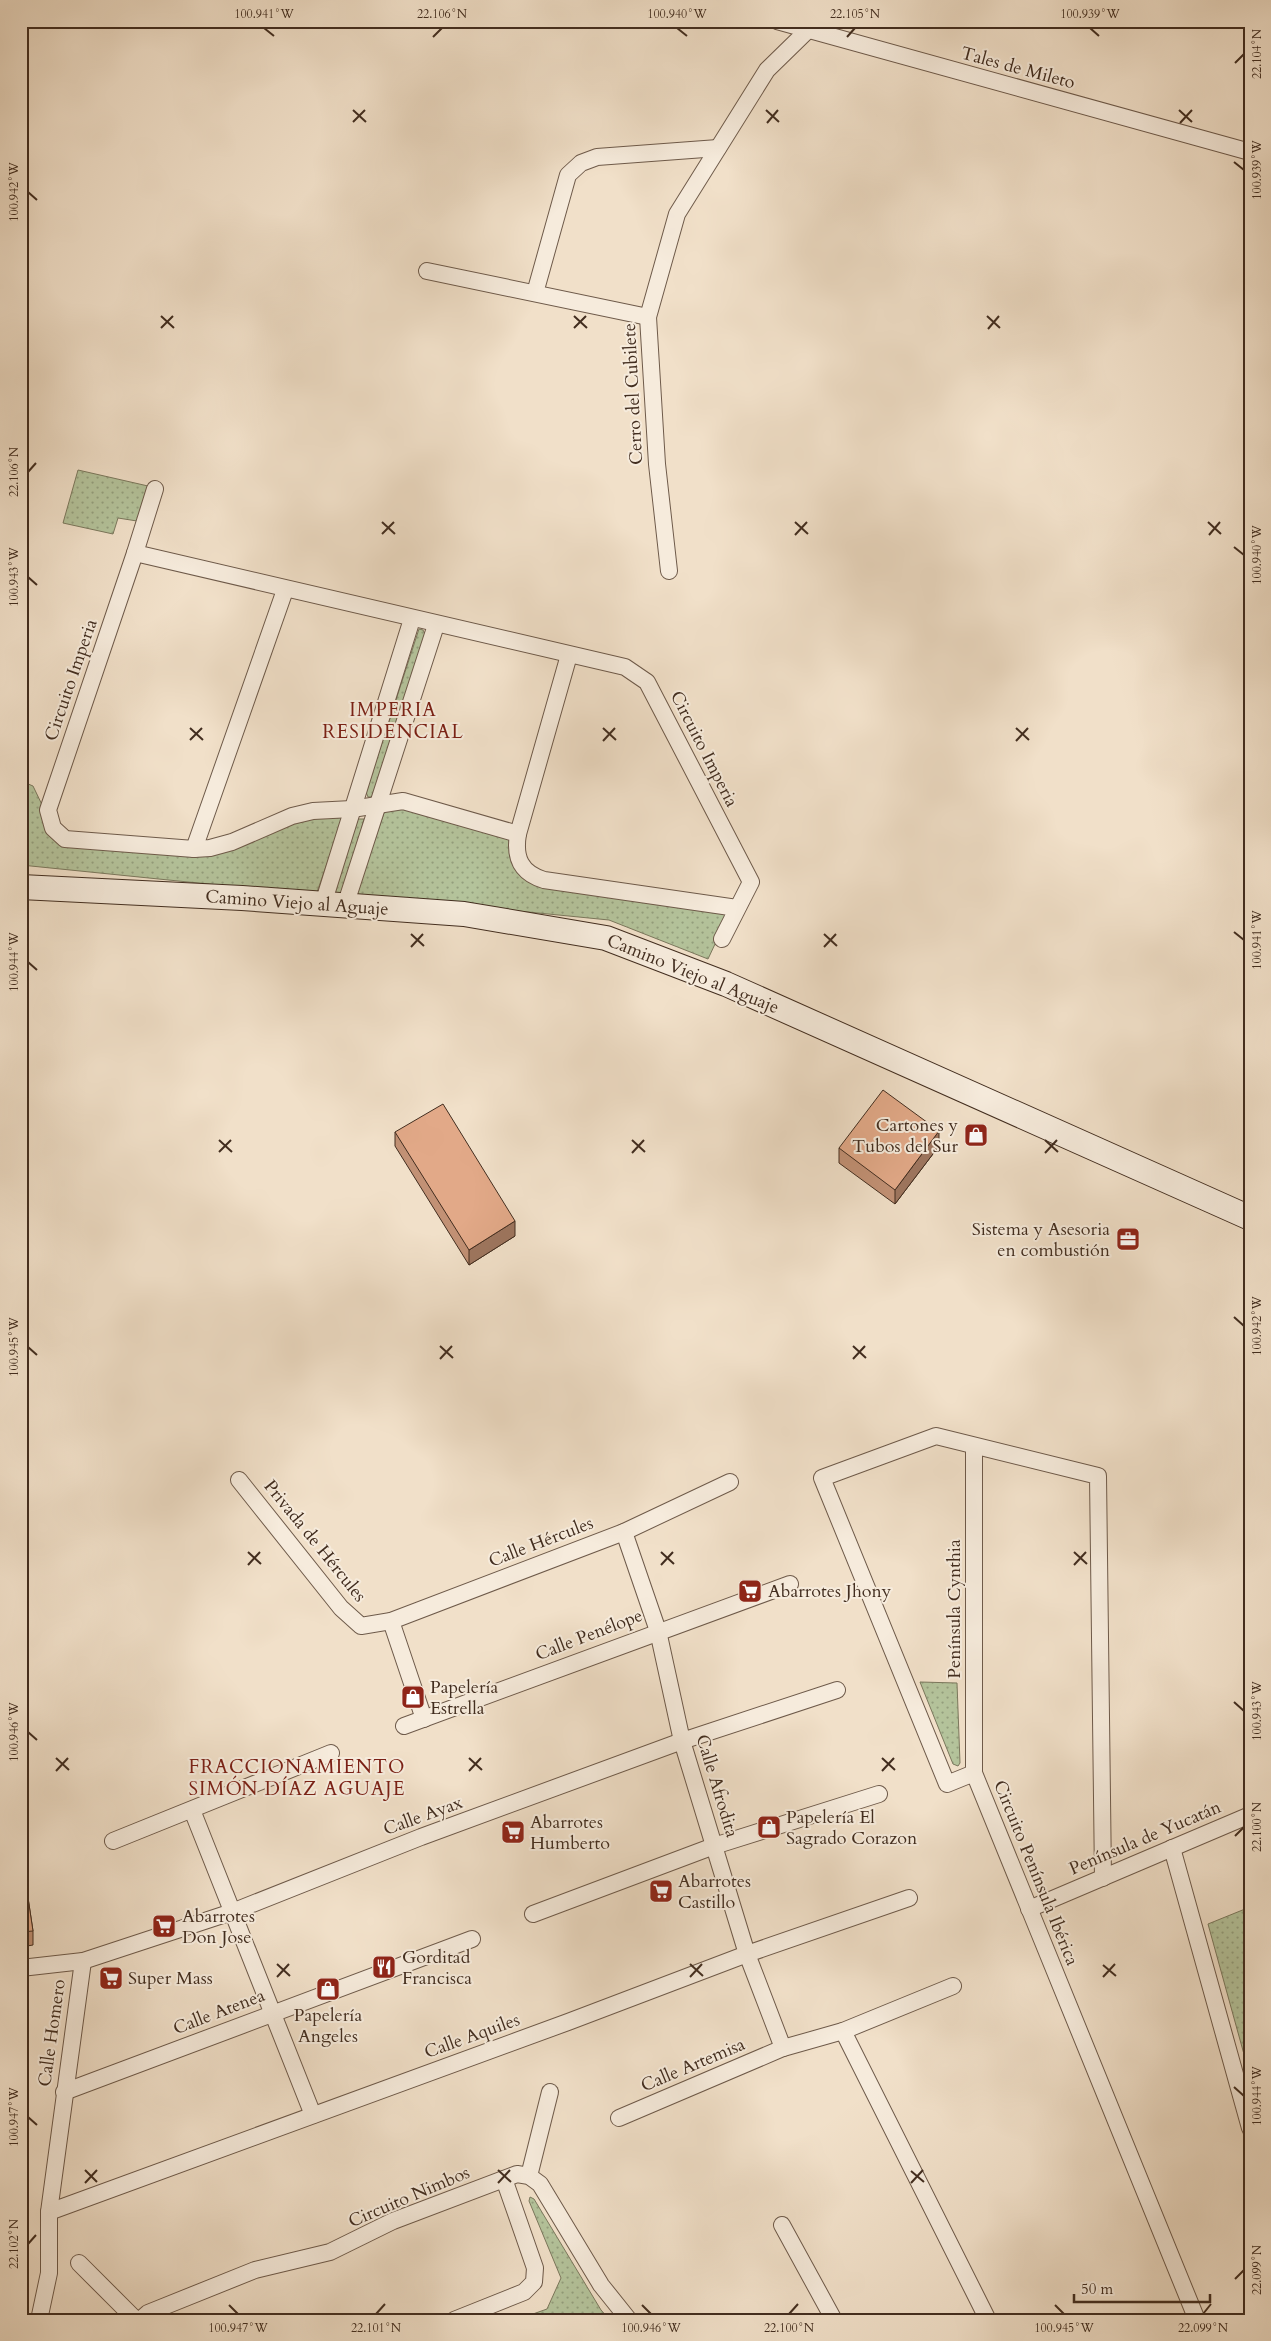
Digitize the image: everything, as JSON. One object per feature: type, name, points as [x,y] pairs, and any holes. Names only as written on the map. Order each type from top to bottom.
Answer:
[{"type":"street","name":"Tales de Mileto","points":[[777,21],[809,26],[1250,152]]},
{"type":"street","name":"Cerro del Cubilete","points":[[669,571],[657,464],[648,317],[677,214],[766,70],[809,26]]},
{"type":"street","points":[[535,294],[568,175],[581,163],[597,157],[718,148]]},
{"type":"street","points":[[427,271],[648,317]]},
{"type":"street","points":[[135,553],[155,489]]},
{"type":"street","name":"Circuito Imperia","points":[[518,834],[403,801],[380,803],[352,809],[313,811],[292,816],[232,842],[210,848],[194,849],[65,839],[53,828],[48,810],[135,553],[285,590],[625,667],[647,682],[751,882],[722,939]]},
{"type":"street","points":[[194,849],[285,590]]},
{"type":"street","points":[[334,905],[332,877],[412,619]]},
{"type":"street","points":[[334,905],[353,882],[380,803],[436,624]]},
{"type":"street","points":[[569,655],[518,834],[516,845],[519,861],[530,876],[544,880],[738,908]]},
{"type":"street","name":"Camino Viejo al Aguaje","points":[[21,887],[464,914],[606,938],[726,984],[1250,1218]]},
{"type":"street","name":"Circuito Península Ibérica","points":[[1103,1878],[1098,1476],[936,1436],[822,1478],[947,1784],[974,1773],[1197,2320]]},
{"type":"street","name":"Península Cynthia","points":[[974,1446],[974,1773]]},
{"type":"street","name":"Privada de Hércules","points":[[239,1480],[341,1608],[361,1626]]},
{"type":"street","name":"Calle Hércules","points":[[361,1626],[392,1622],[624,1532],[730,1482]]},
{"type":"street","name":"Calle Afrodita","points":[[624,1532],[658,1631],[682,1741],[747,1954],[783,2048]]},
{"type":"street","name":"Calle Penélope","points":[[404,1726],[790,1584]]},
{"type":"street","points":[[392,1622],[424,1719]]},
{"type":"street","name":"Calle Ayax","points":[[21,1968],[83,1961],[232,1912],[421,1837],[682,1741],[838,1690]]},
{"type":"street","points":[[112,1841],[331,1753]]},
{"type":"street","points":[[533,1914],[714,1846],[879,1794]]},
{"type":"street","points":[[192,1810],[312,2115]]},
{"type":"street","name":"Península de Yucatán","points":[[1029,1909],[1250,1815]]},
{"type":"street","points":[[1172,1848],[1250,2128]]},
{"type":"street","name":"Calle Aquiles","points":[[49,2212],[561,2025],[747,1954],[909,1898]]},
{"type":"street","name":"Calle Atenea","points":[[64,2092],[472,1939]]},
{"type":"street","name":"Calle Homero","points":[[39,2320],[49,2273],[49,2212],[83,1961]]},
{"type":"street","name":"Calle Artemisa","points":[[619,2118],[783,2048],[844,2031],[953,1986]]},
{"type":"street","points":[[844,2031],[988,2320]]},
{"type":"street","points":[[550,2092],[529,2176],[540,2184],[601,2285],[629,2320]]},
{"type":"street","name":"Circuito Nimbos","points":[[140,2320],[148,2313],[169,2313],[255,2270],[330,2252],[393,2221],[517,2174],[529,2176]]},
{"type":"street","points":[[454,2320],[524,2292],[534,2282],[535,2268],[504,2179]]},
{"type":"street","points":[[782,2225],[834,2320]]},
{"type":"street","points":[[79,2263],[136,2320]]},
{"type":"green space","points":[[78,470],[148,486],[137,521],[118,518],[113,534],[63,523]]},
{"type":"green space","points":[[419,629],[423,630],[425,634],[372,797],[368,797],[366,792]]},
{"type":"green space","points":[[21,781],[33,786],[45,811],[49,830],[193,852],[272,827],[345,812],[316,895],[21,865]]},
{"type":"green space","points":[[401,807],[511,840],[527,878],[730,912],[708,959],[609,920],[356,895],[385,810]]},
{"type":"green space","points":[[358,819],[364,819],[346,890],[341,894],[334,893],[333,887]]},
{"type":"green space","points":[[920,1682],[957,1683],[960,1763],[958,1766],[953,1764]]},
{"type":"green space","points":[[1250,1907],[1250,2076],[1208,1924]]},
{"type":"green space","points":[[530,2197],[534,2199],[601,2310],[610,2320],[516,2320],[547,2309],[561,2278],[529,2201]]},
{"type":"building","points":[[883,1090],[939,1131],[895,1190],[839,1148]]},
{"type":"building","points":[[443,1104],[515,1221],[469,1250],[395,1132]]},
{"type":"building","points":[[21,1851],[33,1931],[21,1932]]},
{"type":"place","name":"Cartones y Tubos del Sur","points":[[976,1135]]},
{"type":"place","name":"Sistema y Asesoria en combustión","points":[[1128,1239]]},
{"type":"place","name":"Abarrotes Jhony","points":[[750,1591]]},
{"type":"place","name":"Papelería Estrella","points":[[413,1697]]},
{"type":"place","name":"Papelería El Sagrado Corazon","points":[[769,1827]]},
{"type":"place","name":"Abarrotes Humberto","points":[[513,1832]]},
{"type":"place","name":"Abarrotes Castillo","points":[[661,1891]]},
{"type":"place","name":"Abarrotes Don Jose","points":[[164,1926]]},
{"type":"place","name":"Gorditad Francisca","points":[[384,1967]]},
{"type":"place","name":"Super Mass","points":[[111,1978]]},
{"type":"place","name":"Papelería Angeles","points":[[328,1989]]},
{"type":"district","name":"IMPERIA RESIDENCIAL","points":[[393,721]]},
{"type":"district","name":"FRACCIONAMIENTO SIMÓN DÍAZ AGUAJE","points":[[297,1778]]}]
